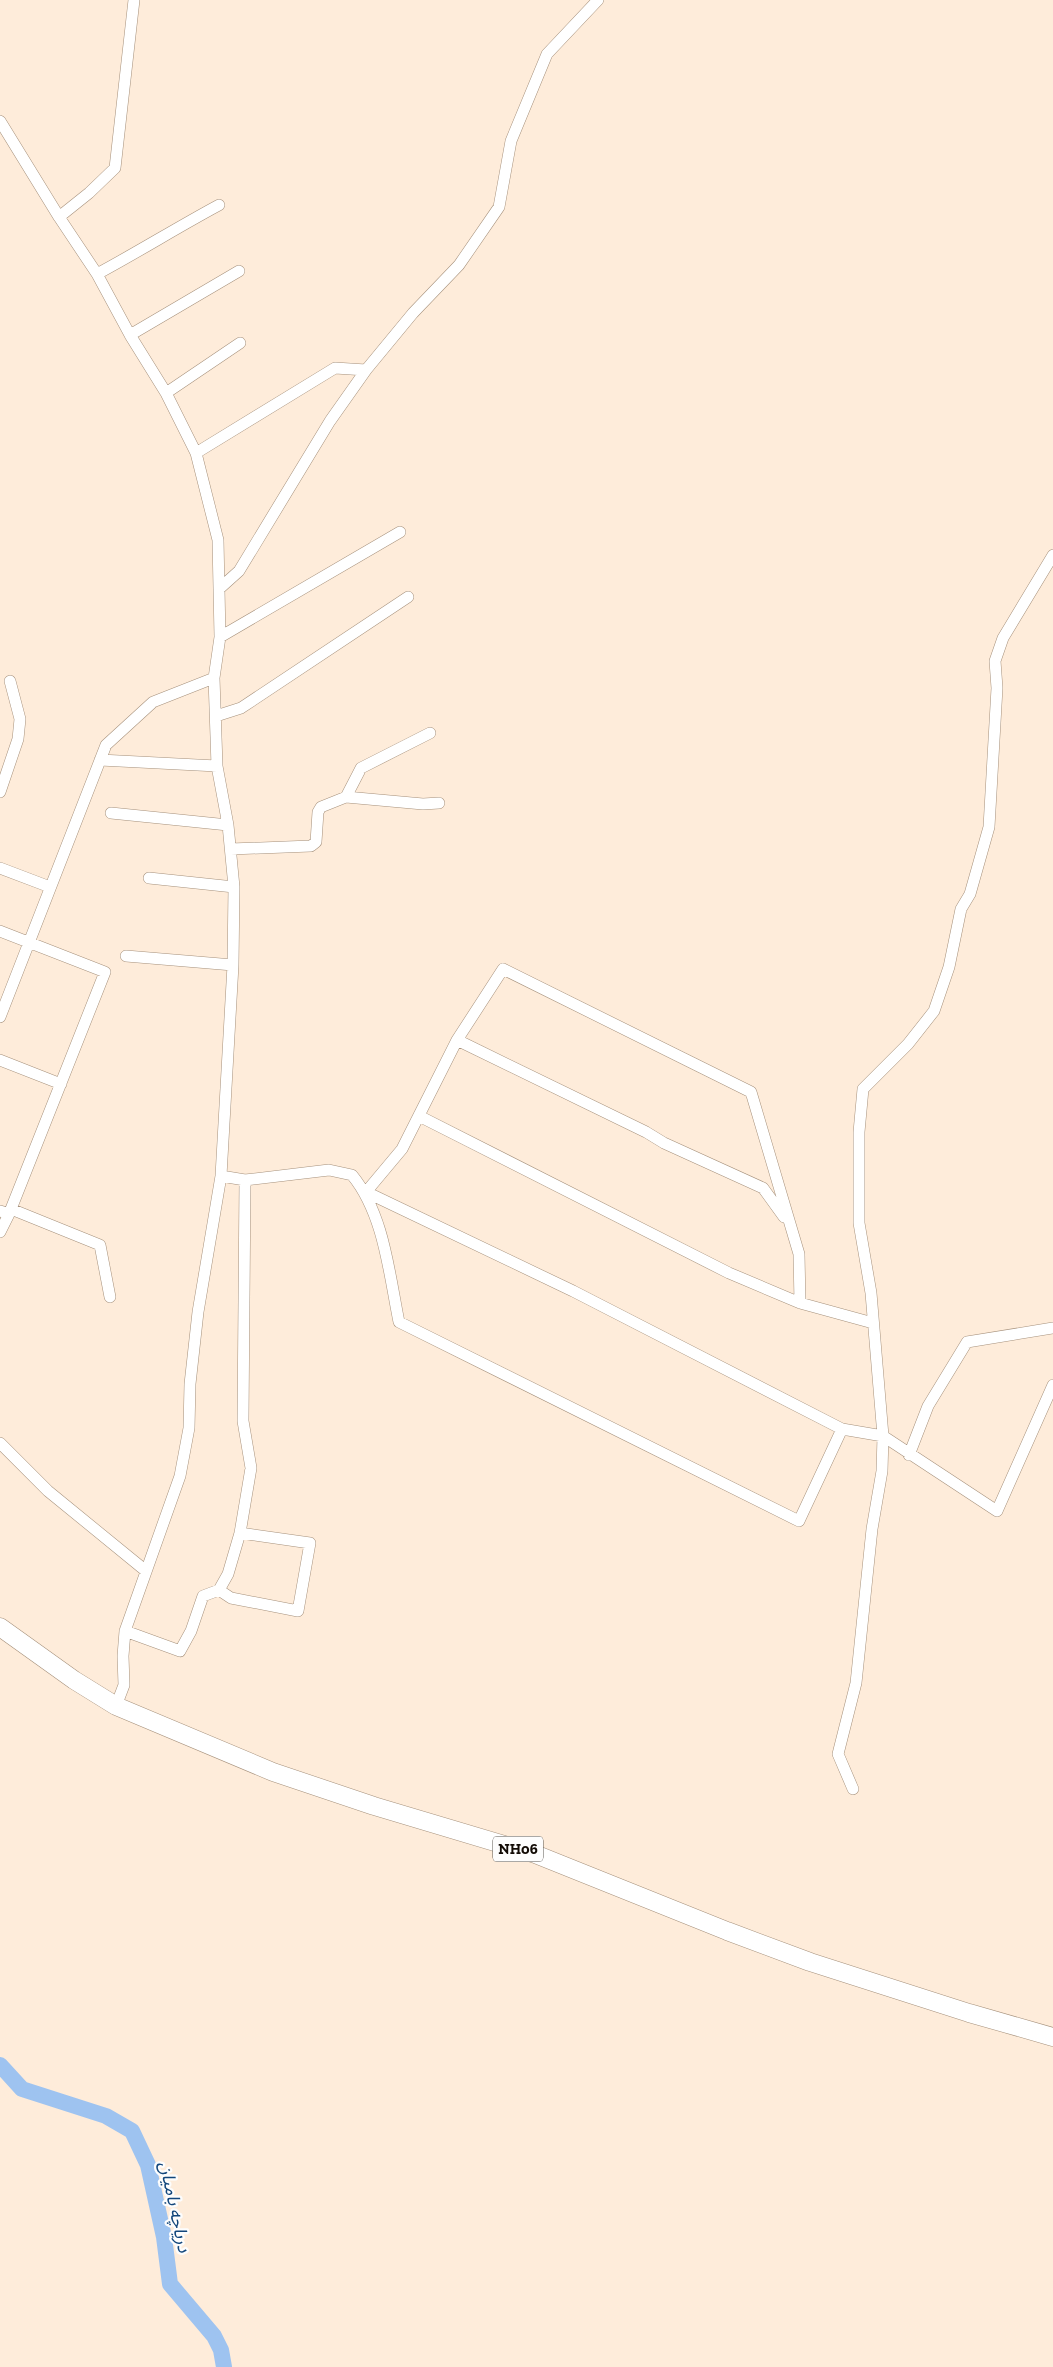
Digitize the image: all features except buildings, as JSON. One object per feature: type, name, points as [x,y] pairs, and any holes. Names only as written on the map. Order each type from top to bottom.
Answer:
[{"type":"main road","name":"NH06","points":[[0,1627],[74,1680],[116,1706],[273,1772],[374,1806],[535,1854],[810,1962],[969,2013],[1053,2037]]},
{"type":"street","points":[[59,217],[89,193],[114,168],[134,0]]},
{"type":"street","points":[[220,589],[239,571],[330,421],[366,370],[413,313],[459,266],[499,207],[511,141],[547,54],[598,0]]},
{"type":"street","points":[[0,121],[59,217],[97,274],[130,335],[166,393],[196,453],[218,540],[220,637],[214,678],[217,766],[228,825],[234,887],[233,965],[221,1176],[198,1312],[190,1384],[188,1428],[182,1466],[125,1631],[123,1656],[124,1685],[116,1706]]},
{"type":"street","points":[[97,274],[155,243],[184,224],[219,205]]},
{"type":"street","points":[[130,335],[239,271]]},
{"type":"street","points":[[166,393],[240,343]]},
{"type":"street","points":[[196,453],[335,368],[366,370]]},
{"type":"street","points":[[220,637],[400,532]]},
{"type":"street","points":[[853,1789],[838,1754],[856,1683],[872,1529],[882,1471],[883,1436],[871,1293],[859,1223],[860,1132],[864,1089],[908,1044],[934,1011],[949,967],[961,909],[970,894],[989,827],[997,688],[995,661],[1002,638],[1053,555]]},
{"type":"street","points":[[216,716],[241,708],[408,597]]},
{"type":"street","points":[[0,1017],[106,745],[153,702],[214,678]]},
{"type":"street","points":[[0,792],[19,732],[20,719],[10,681]]},
{"type":"street","points":[[346,797],[361,768],[430,733]]},
{"type":"street","points":[[100,760],[217,766]]},
{"type":"street","points":[[231,849],[311,846],[316,842],[318,812],[321,807],[346,797],[439,804]]},
{"type":"street","points":[[110,813],[228,825]]},
{"type":"street","points":[[0,868],[50,887]]},
{"type":"street","points":[[148,878],[234,887]]},
{"type":"street","points":[[0,930],[105,972],[0,1232]]},
{"type":"street","points":[[126,956],[233,965]]},
{"type":"street","points":[[366,1192],[402,1149],[457,1040],[503,969],[751,1092],[798,1254],[800,1303]]},
{"type":"street","points":[[457,1040],[646,1132],[664,1143],[763,1188],[790,1224]]},
{"type":"street","points":[[0,1060],[61,1084]]},
{"type":"street","points":[[419,1116],[729,1274],[800,1303],[873,1323]]},
{"type":"street","points":[[221,1176],[245,1180],[329,1170],[352,1175],[366,1192],[384,1250],[399,1322],[644,1446],[799,1521],[842,1429]]},
{"type":"street","points":[[125,1631],[180,1651],[192,1631],[203,1596],[219,1590],[228,1574],[240,1533],[251,1468],[243,1421],[245,1180]]},
{"type":"street","points":[[366,1192],[573,1291],[842,1429],[883,1436],[997,1510],[1053,1386]]},
{"type":"street","points":[[7,1211],[100,1245],[110,1297]]},
{"type":"street","points":[[909,1454],[928,1406],[967,1342],[1053,1328]]},
{"type":"street","points":[[0,1443],[48,1491],[146,1571]]},
{"type":"street","points":[[219,1590],[231,1598],[298,1611],[310,1543],[240,1533]]},
{"type":"waterway","name":"دریاچه بامیان","points":[[0,2065],[22,2089],[106,2116],[132,2131],[148,2165],[164,2237],[170,2284],[214,2336],[221,2350],[224,2367]]}]
